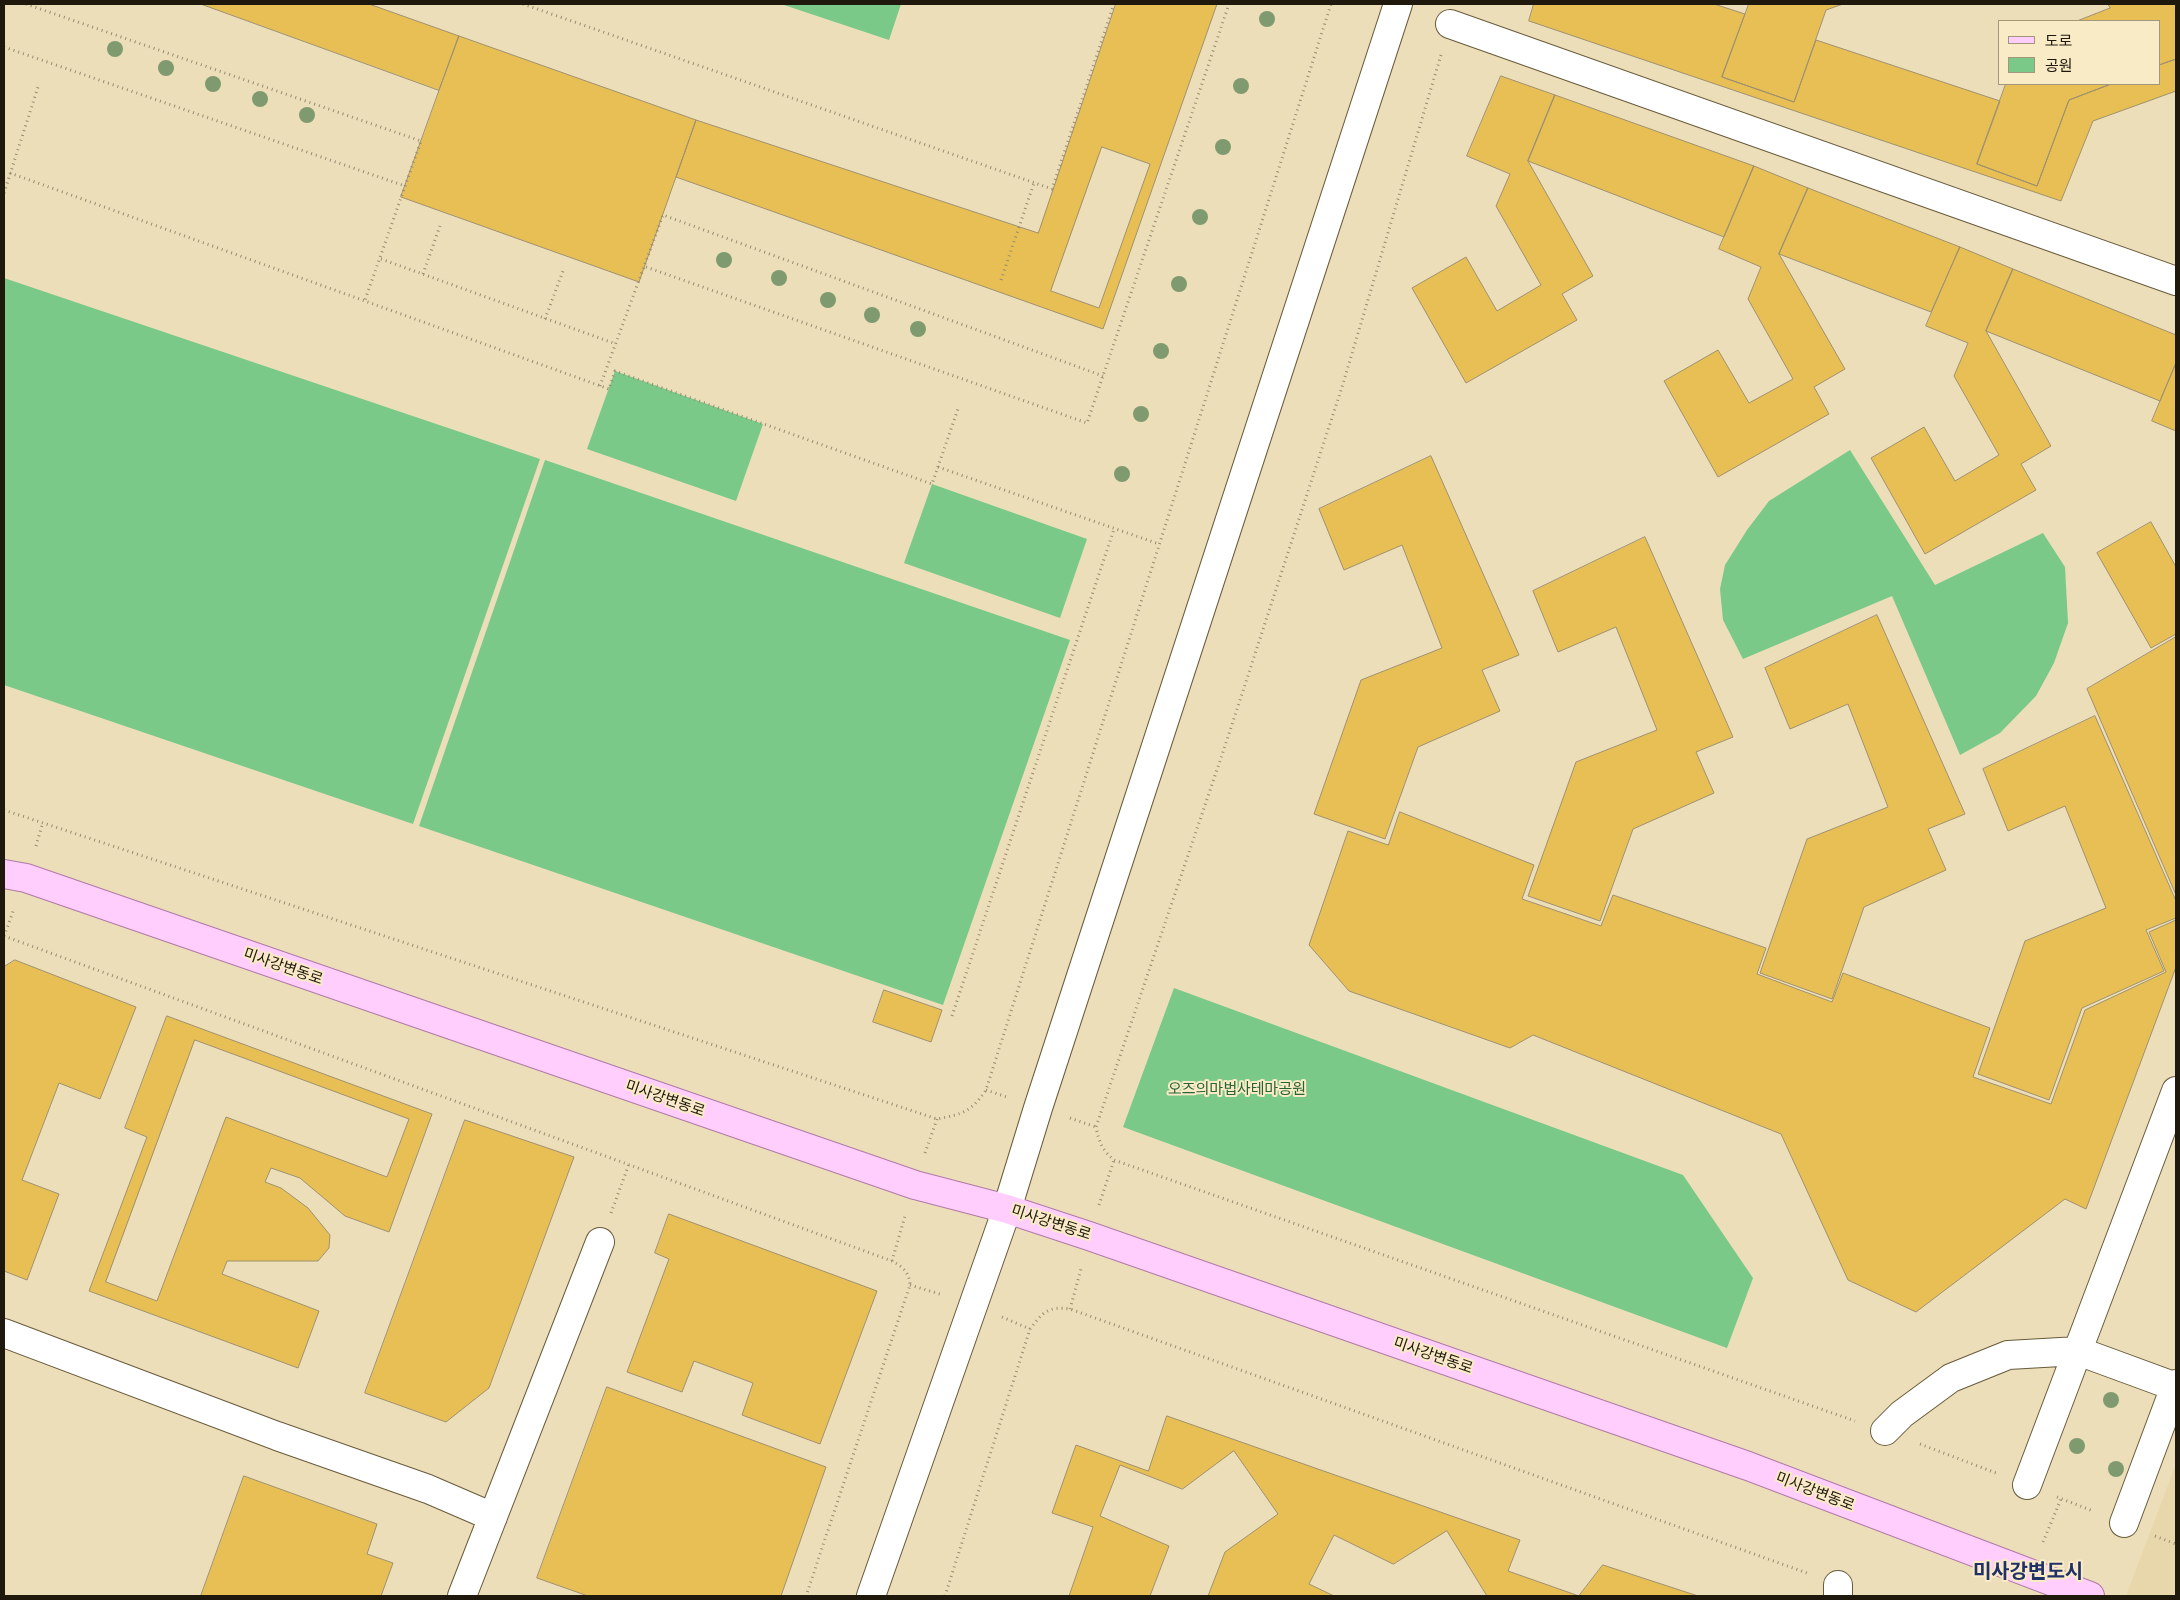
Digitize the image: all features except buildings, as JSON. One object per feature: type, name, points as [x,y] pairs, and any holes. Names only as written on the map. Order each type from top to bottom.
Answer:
[{"type":"main road","name":"미사강변동로","points":[[4,874],[26,878],[915,1185],[1007,1209],[1748,1466],[2090,1596]]},
{"type":"street","points":[[871,1596],[1007,1209],[1038,1108],[1398,4]]},
{"type":"street","points":[[1450,24],[2176,281]]},
{"type":"street","points":[[2027,1485],[2176,1091]]},
{"type":"street","points":[[462,1596],[600,1242]]},
{"type":"street","points":[[4,1333],[143,1383],[277,1436],[428,1489],[493,1517]]},
{"type":"street","points":[[1885,1431],[1902,1414],[1951,1378],[2008,1355],[2078,1351],[2176,1386],[2124,1523]]},
{"type":"path","points":[[26,4],[421,141],[365,300]]},
{"type":"path","points":[[523,4],[1052,189],[1114,4]]},
{"type":"path","points":[[646,267],[1088,423],[1229,4]]},
{"type":"path","points":[[4,810],[937,1119],[956,1116],[974,1107],[986,1090],[1331,4]]},
{"type":"path","points":[[1450,24],[1342,387],[1227,740],[1096,1126],[1098,1141],[1104,1151],[1114,1160],[1885,1431],[2176,1544]]},
{"type":"path","points":[[4,47],[404,186]]},
{"type":"path","points":[[4,193],[38,87]]},
{"type":"path","points":[[10,173],[600,386],[609,389],[615,371],[932,484],[959,406]]},
{"type":"path","points":[[1001,280],[1034,183]]},
{"type":"path","points":[[600,386],[664,215],[1103,376]]},
{"type":"path","points":[[423,274],[441,223]]},
{"type":"path","points":[[381,259],[616,344]]},
{"type":"path","points":[[546,319],[563,271]]},
{"type":"path","points":[[938,467],[1159,544]]},
{"type":"path","points":[[952,1016],[1114,529]]},
{"type":"path","points":[[4,936],[892,1261],[903,1268],[909,1276],[910,1285],[806,1596]]},
{"type":"path","points":[[600,1242],[629,1164]]},
{"type":"path","points":[[945,1596],[1030,1328],[1040,1316],[1054,1307],[1070,1309],[1838,1590]]},
{"type":"shaded area","points":[[2176,1464],[2176,1596],[2126,1596]]},
{"type":"green space","points":[[781,4],[901,4],[889,40]]},
{"type":"green space","points":[[4,278],[540,459],[413,824],[4,685]]},
{"type":"green space","points":[[615,371],[763,424],[736,501],[587,449]]},
{"type":"green space","points":[[1850,450],[1935,585],[2043,533],[2065,567],[2068,623],[2054,663],[2036,696],[2000,733],[1960,755],[1892,596],[1743,659],[1723,620],[1720,589],[1725,565],[1747,530],[1769,501]]},
{"type":"green space","points":[[545,460],[1070,640],[943,1005],[419,826]]},
{"type":"green space","points":[[932,484],[1087,539],[1060,618],[904,563]]},
{"type":"green space","name":"오즈의마법사테마공원","points":[[1174,988],[1683,1175],[1753,1278],[1727,1348],[1123,1127]]},
{"type":"district","name":"미사강변도시","points":[[2028,1572]]}]
